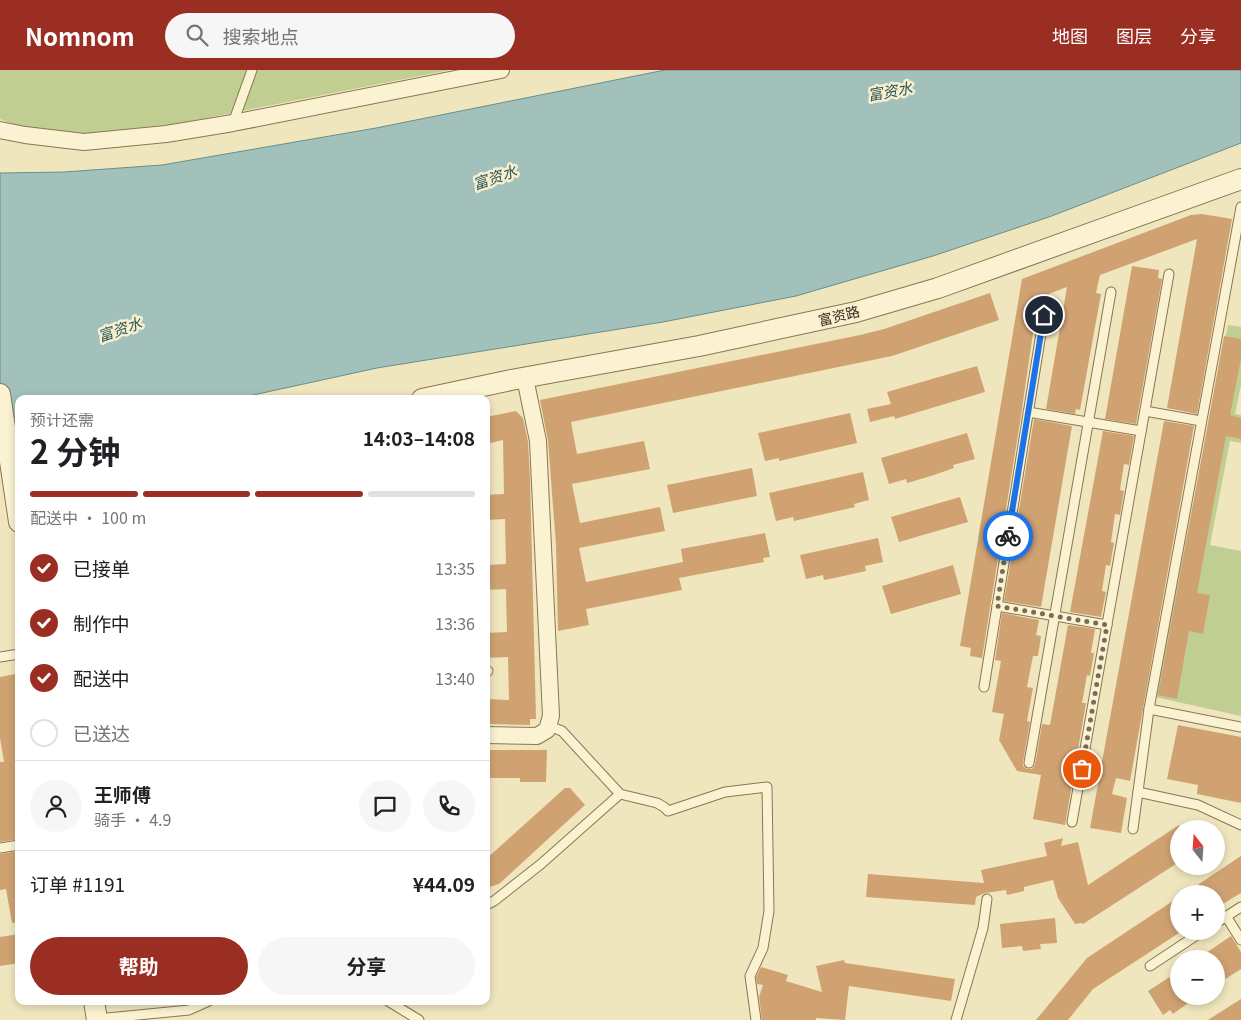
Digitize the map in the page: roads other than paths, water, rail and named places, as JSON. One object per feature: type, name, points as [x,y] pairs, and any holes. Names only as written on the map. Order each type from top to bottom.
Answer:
[{"type":"street","points":[[0,130],[84,142],[166,134],[233,123],[470,73],[501,70]]},
{"type":"street","name":"富资路","points":[[442,395],[699,346],[817,322],[864,310],[938,288],[1027,254],[1241,179]]},
{"type":"street","points":[[490,735],[537,736],[547,730],[549,726],[551,706],[538,441],[525,378]]},
{"type":"street","points":[[0,394],[15,495]]},
{"type":"lane","points":[[233,123],[252,70]]},
{"type":"lane","points":[[1133,829],[1149,709],[1241,207]]},
{"type":"lane","points":[[1072,822],[1169,274]]},
{"type":"lane","points":[[1029,763],[1112,292]]},
{"type":"lane","points":[[984,687],[1044,315]]},
{"type":"lane","points":[[1145,411],[1201,421]]},
{"type":"lane","points":[[1028,412],[1142,431]]},
{"type":"lane","points":[[997,606],[1107,625]]},
{"type":"lane","points":[[0,657],[15,655]]},
{"type":"lane","points":[[1149,709],[1241,727]]},
{"type":"lane","points":[[549,726],[562,731],[620,794],[657,803],[668,811],[725,792],[767,787],[769,912],[763,948],[750,976],[756,1020]]},
{"type":"lane","points":[[1138,792],[1198,805],[1241,824]]},
{"type":"lane","points":[[490,903],[541,864],[620,794]]},
{"type":"lane","points":[[0,848],[15,846]]},
{"type":"lane","points":[[956,1020],[984,928],[986,900]]},
{"type":"lane","points":[[1241,907],[1226,916],[1241,940]]},
{"type":"lane","points":[[1150,966],[1189,940]]},
{"type":"lane","points":[[96,1014],[188,1010],[200,1005]]},
{"type":"lane","points":[[395,1005],[419,1020]]},
{"type":"water","name":"富资水","points":[[665,70],[1241,70],[1241,143],[1049,217],[933,256],[796,296],[663,322],[377,368],[253,395],[15,395],[15,417],[0,417],[0,173],[64,172],[162,165],[376,128]]}]
